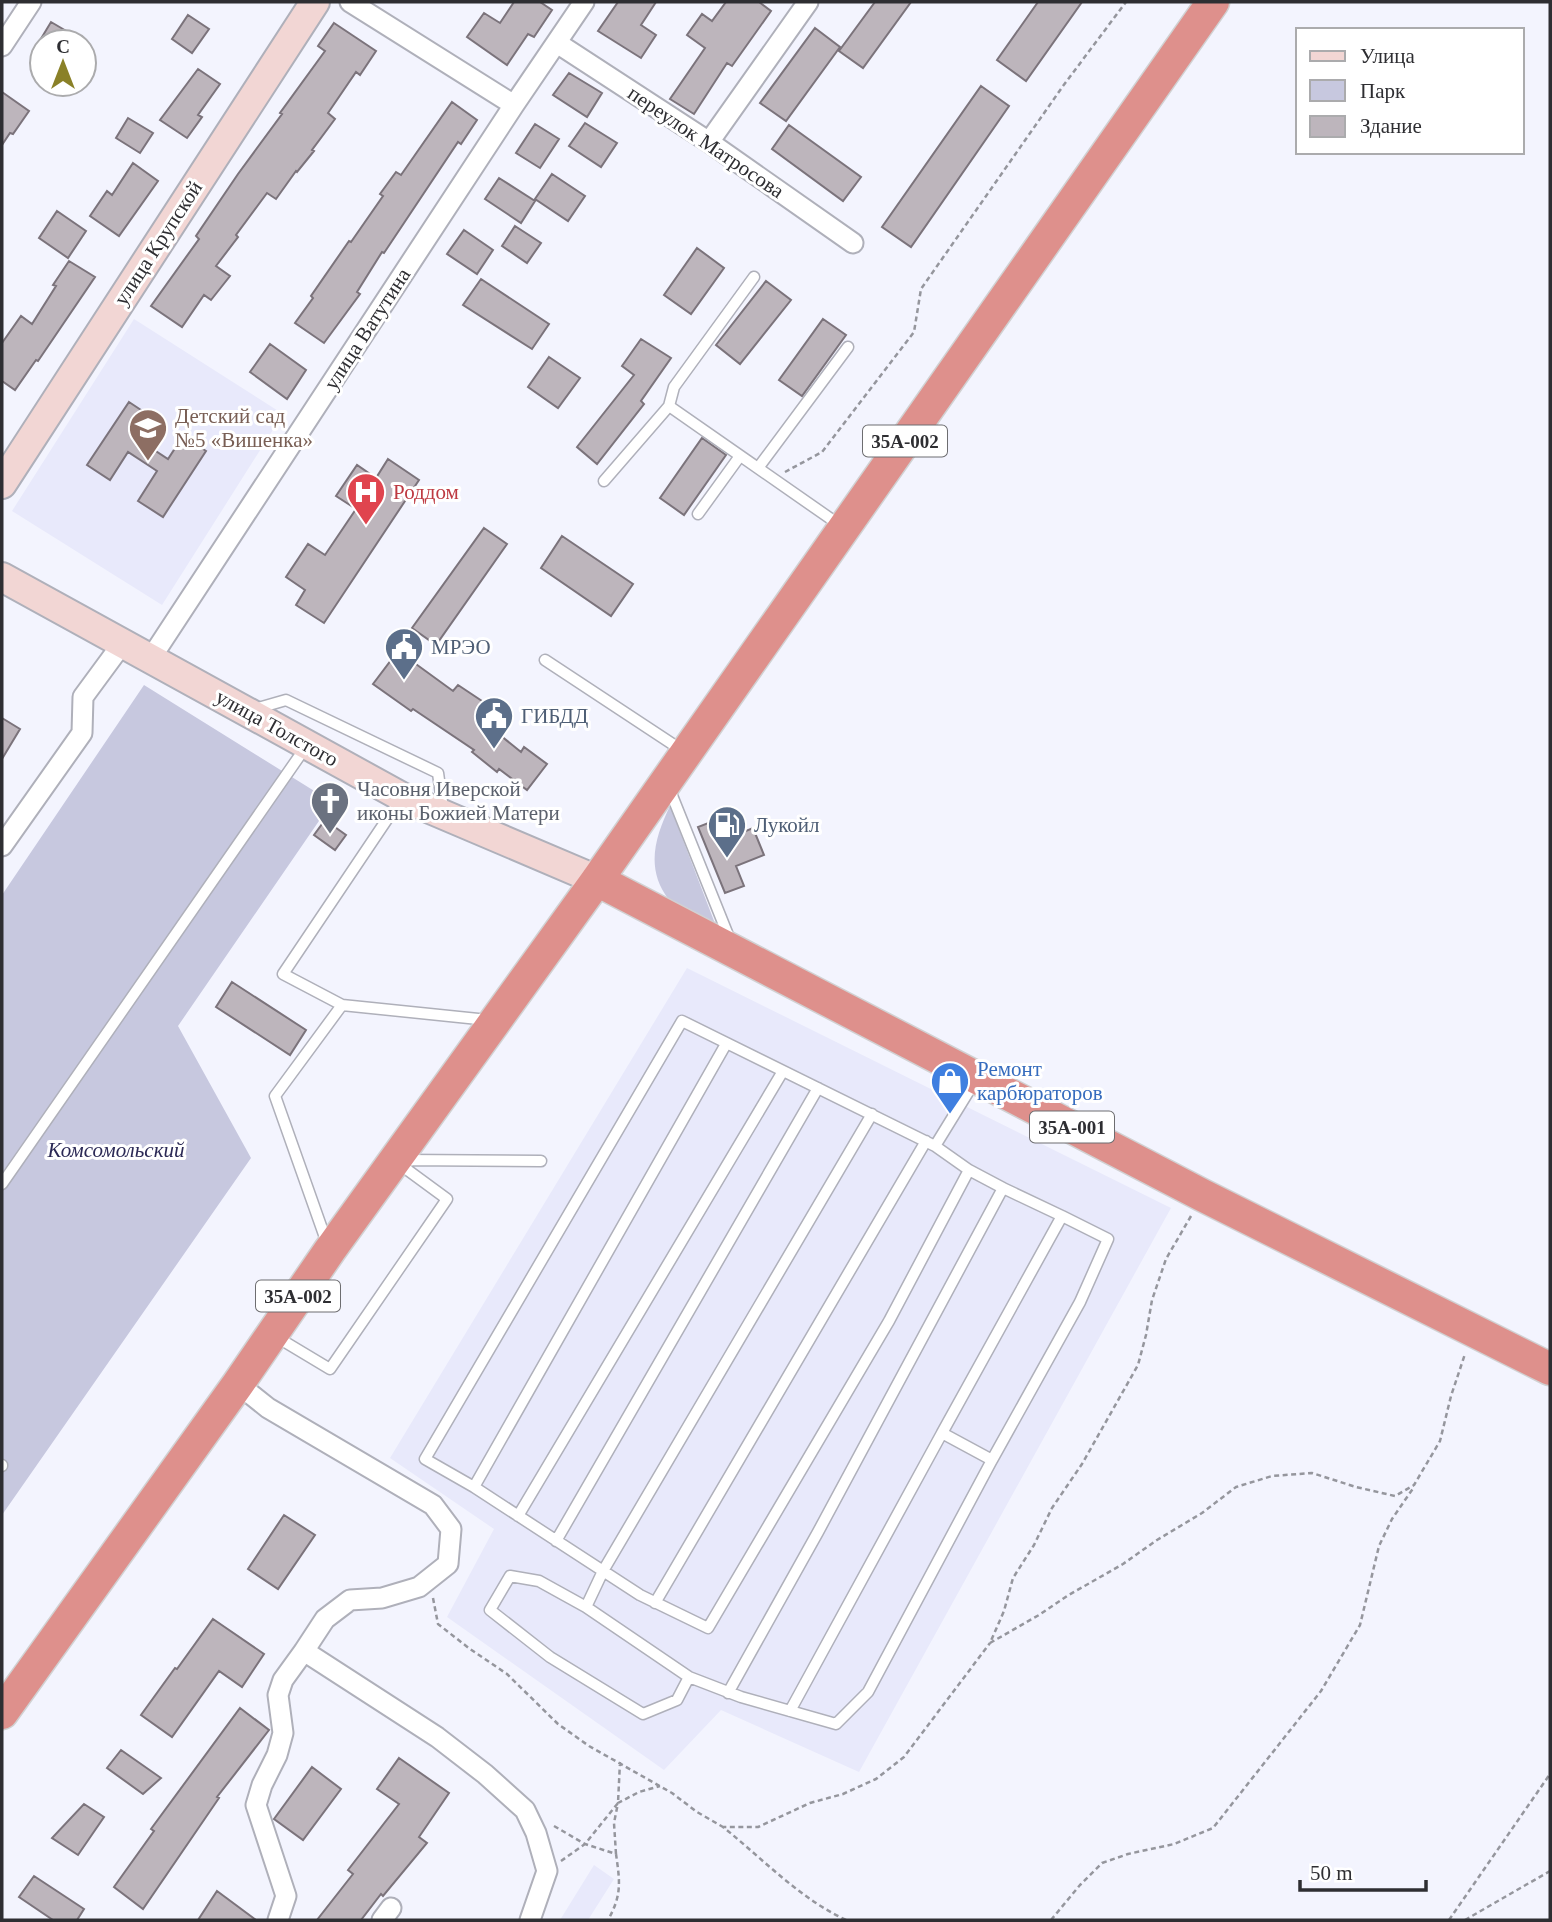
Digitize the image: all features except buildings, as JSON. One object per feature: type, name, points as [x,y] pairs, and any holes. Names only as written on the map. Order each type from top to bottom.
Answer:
[{"type":"highway","name":"35А-002","points":[[2,1713],[238,1384],[330,1250],[667,782],[1213,2]]},
{"type":"highway","name":"35А-001","points":[[597,880],[1202,1195],[1550,1369]]},
{"type":"main road","name":"улица Крупской","points":[[2,484],[315,2]]},
{"type":"main road","name":"улица Толстого","points":[[2,577],[402,797],[597,880]]},
{"type":"street","points":[[2,46],[31,2]]},
{"type":"street","points":[[350,2],[514,105]]},
{"type":"street","name":"улица Ватутина","points":[[150,658],[584,2]]},
{"type":"street","points":[[709,142],[808,2]]},
{"type":"street","name":"переулок Матросова","points":[[557,43],[709,142],[853,243]]},
{"type":"street","points":[[2,846],[82,733],[83,697],[122,644]]},
{"type":"street","points":[[238,1384],[268,1408],[433,1505],[451,1529],[448,1564],[419,1587],[382,1598],[350,1600],[325,1619],[283,1680],[278,1695],[283,1734],[256,1805],[286,1896],[278,1920]]},
{"type":"street","points":[[304,1651],[437,1737],[485,1774],[525,1810],[537,1833],[547,1871],[530,1920]]},
{"type":"lane","points":[[604,481],[669,406],[674,387],[754,277]]},
{"type":"lane","points":[[758,468],[848,346]]},
{"type":"lane","points":[[669,406],[844,528]]},
{"type":"lane","points":[[698,514],[740,456]]},
{"type":"lane","points":[[545,660],[686,754]]},
{"type":"lane","points":[[248,712],[286,700],[438,774],[443,814]]},
{"type":"lane","points":[[2,1184],[307,745]]},
{"type":"lane","points":[[667,782],[734,950]]},
{"type":"lane","points":[[402,797],[283,974],[342,1005],[496,1021]]},
{"type":"lane","points":[[330,1250],[275,1096],[342,1005]]},
{"type":"lane","points":[[689,1677],[677,1700],[643,1714],[551,1657],[490,1610],[510,1576],[539,1581],[586,1607],[689,1677],[728,1693],[836,1724],[868,1692],[1080,1302],[1108,1239],[969,1170],[930,1144],[872,1114],[682,1021],[425,1459],[474,1487],[640,1595],[708,1628],[889,1321],[969,1170]]},
{"type":"lane","points":[[474,1487],[726,1044]]},
{"type":"lane","points":[[518,1516],[783,1071]]},
{"type":"lane","points":[[655,1603],[930,1144],[977,1077]]},
{"type":"lane","points":[[556,1541],[818,1088]]},
{"type":"lane","points":[[586,1607],[603,1571],[872,1114]]},
{"type":"lane","points":[[395,1160],[541,1161]]},
{"type":"lane","points":[[272,1334],[330,1369],[447,1199],[395,1160]]},
{"type":"lane","points":[[728,1693],[1003,1188]]},
{"type":"lane","points":[[790,1711],[1062,1216]]},
{"type":"lane","points":[[942,1433],[992,1460]]},
{"type":"path","points":[[772,478],[822,452],[914,332],[921,289],[1063,86],[1126,2]]},
{"type":"path","points":[[723,1827],[758,1827],[810,1803],[843,1794],[876,1779],[904,1758],[990,1643],[1004,1611],[1013,1578],[1138,1365],[1152,1300],[1166,1259],[1202,1195]]},
{"type":"path","points":[[1051,1920],[1102,1863],[1174,1844],[1213,1828],[1321,1691],[1360,1625],[1380,1546],[1392,1519],[1440,1441],[1451,1396],[1473,1330]]},
{"type":"path","points":[[990,1643],[1123,1564],[1236,1488],[1272,1476],[1312,1473],[1356,1488],[1395,1496],[1414,1485]]},
{"type":"path","points":[[429,1579],[438,1624],[507,1674],[558,1724],[589,1746],[660,1786],[723,1827],[797,1889],[834,1915],[846,1920]]},
{"type":"path","points":[[608,1920],[615,1908],[620,1882],[614,1823],[620,1762]]},
{"type":"path","points":[[1449,1920],[1550,1774]]},
{"type":"path","points":[[547,1871],[585,1844],[618,1803],[639,1792],[660,1786]]},
{"type":"path","points":[[525,1810],[585,1844],[616,1854]]},
{"type":"path","points":[[1465,1920],[1550,1871]]},
{"type":"shaded area","name":"Детский сад №5 «Вишенка»","points":[[134,319],[283,414],[162,605],[12,511]]},
{"type":"shaded area","points":[[687,968],[1171,1208],[859,1772],[721,1710],[664,1770],[447,1617],[494,1529],[390,1458]]},
{"type":"shaded area","points":[[594,1865],[614,1879],[588,1920],[560,1920]]},
{"type":"green space","name":"Комсомольский","points":[[144,685],[332,802],[178,1026],[251,1158],[2,1515],[2,895]]},
{"type":"green space","points":[[670,806],[719,934],[673,904],[657,877],[657,841]]},
{"type":"place","name":"Детский сад №5 «Вишенка»","points":[[148,462]]},
{"type":"place","name":"Роддом","points":[[366,526]]},
{"type":"place","name":"МРЭО","points":[[404,681]]},
{"type":"place","name":"ГИБДД","points":[[494,750]]},
{"type":"place","name":"Часовня Иверской иконы Божией Матери","points":[[330,835]]},
{"type":"place","name":"Лукойл","points":[[727,859]]},
{"type":"place","name":"Ремонт карбюраторов","points":[[950,1115]]}]
